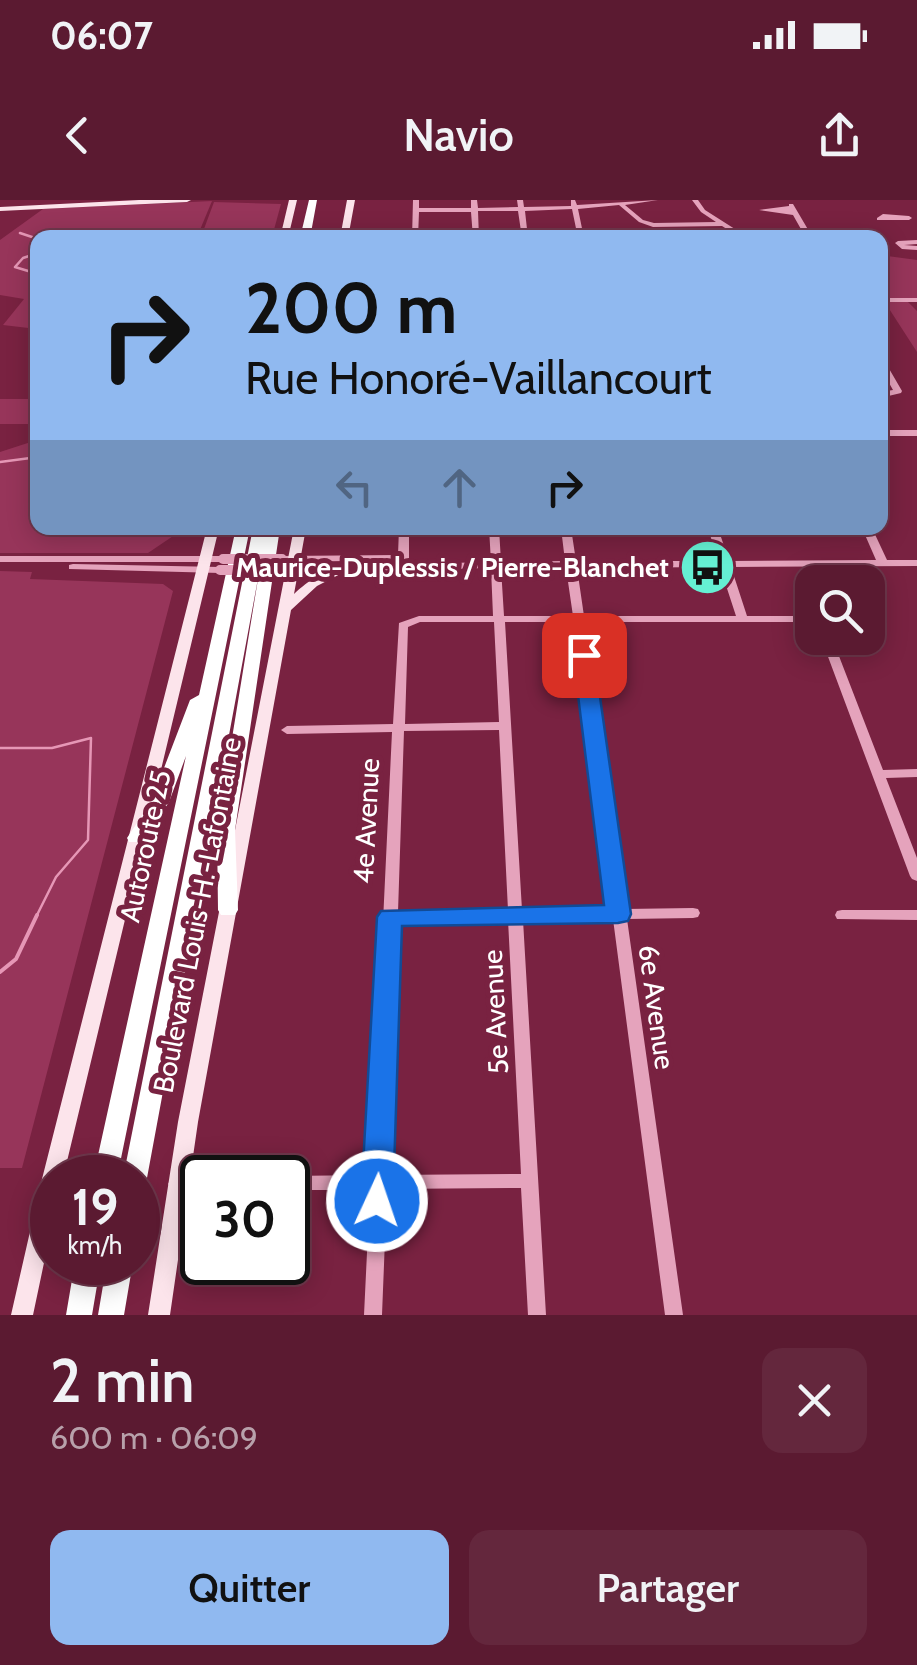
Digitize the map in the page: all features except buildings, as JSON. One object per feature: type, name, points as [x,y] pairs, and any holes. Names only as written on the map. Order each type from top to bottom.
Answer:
[{"type":"highway","points":[[307,230],[313,200]]},
{"type":"highway","points":[[318,230],[324,200]]},
{"type":"highway","name":"Autoroute 25","points":[[111,1155],[242,535]]},
{"type":"highway","name":"Autoroute 25","points":[[138,1155],[259,535]]},
{"type":"highway","points":[[228,910],[226,830],[272,535]]},
{"type":"highway","points":[[136,838],[160,802],[216,658]]},
{"type":"highway","points":[[79,1315],[84,1285]]},
{"type":"highway","points":[[111,1315],[116,1285]]},
{"type":"main road","points":[[0,207],[114,200]]},
{"type":"main road","points":[[43,203],[187,200]]},
{"type":"main road","points":[[286,230],[293,200]]},
{"type":"main road","points":[[345,230],[351,200]]},
{"type":"main road","points":[[59,1155],[210,535]]},
{"type":"main road","name":"Boulevard Louis-H.-Lafontaine","points":[[160,1315],[177,1184],[287,606],[288,564],[298,535]]},
{"type":"main road","points":[[287,606],[314,583],[342,570]]},
{"type":"main road","points":[[22,1315],[30,1280]]},
{"type":"street","points":[[415,230],[416,200]]},
{"type":"street","points":[[474,200],[475,230]]},
{"type":"street","points":[[520,200],[524,230]]},
{"type":"street","points":[[416,210],[521,210],[655,200]]},
{"type":"street","points":[[574,204],[579,230]]},
{"type":"street","points":[[620,204],[646,223],[725,224]]},
{"type":"street","points":[[697,204],[705,224]]},
{"type":"street","points":[[697,204],[734,230]]},
{"type":"street","points":[[791,207],[805,230]]},
{"type":"street","points":[[888,300],[917,300]]},
{"type":"street","points":[[888,374],[898,392],[888,393]]},
{"type":"street","points":[[888,433],[917,433]]},
{"type":"street","points":[[403,558],[404,535]]},
{"type":"street","name":"5e Avenue","points":[[494,535],[537,1315]]},
{"type":"street","name":"6e Avenue","points":[[567,535],[674,1315]]},
{"type":"street","points":[[715,535],[742,617]]},
{"type":"street","points":[[871,535],[881,559]]},
{"type":"street","points":[[0,563],[222,565],[403,558],[917,559]]},
{"type":"street","points":[[288,564],[342,570],[496,561]]},
{"type":"street","points":[[500,618],[795,619]]},
{"type":"street","name":"4e Avenue","points":[[372,1315],[402,629],[407,622],[419,619],[500,618]]},
{"type":"street","points":[[832,655],[917,876]]},
{"type":"street","points":[[287,730],[505,726]]},
{"type":"street","points":[[876,774],[917,773]]},
{"type":"street","points":[[390,917],[693,913]]},
{"type":"street","points":[[842,915],[917,915]]},
{"type":"street","points":[[310,1182],[529,1181]]},
{"type":"shaded area","points":[[212,201],[200,230],[30,230],[30,328],[3,325],[24,299],[0,295],[0,240],[43,209]]},
{"type":"shaded area","points":[[214,202],[281,204],[274,230],[204,230]]},
{"type":"shaded area","points":[[888,256],[917,260],[917,300],[907,301],[917,311],[917,352],[888,307]]},
{"type":"shaded area","points":[[0,399],[30,399],[30,424],[0,424]]},
{"type":"shaded area","points":[[30,442],[30,535],[175,535],[148,553],[0,553],[0,452]]},
{"type":"shaded area","points":[[0,571],[32,572],[30,579],[163,584],[173,591],[22,1168],[0,1168]]},
{"type":"waterway","points":[[20,233],[30,236]]},
{"type":"waterway","points":[[30,256],[15,267],[30,272]]},
{"type":"waterway","points":[[0,462],[30,458]]},
{"type":"waterway","points":[[0,748],[52,748],[91,738],[88,840],[56,877],[37,915]]},
{"type":"waterway","points":[[0,972],[16,959],[37,915]]},
{"type":"place","name":"Maurice-Duplessis / Pierre-Blanchet","points":[[708,567]]},
{"type":"route","points":[[377,1201],[390,917],[618,914],[584,655]]}]
